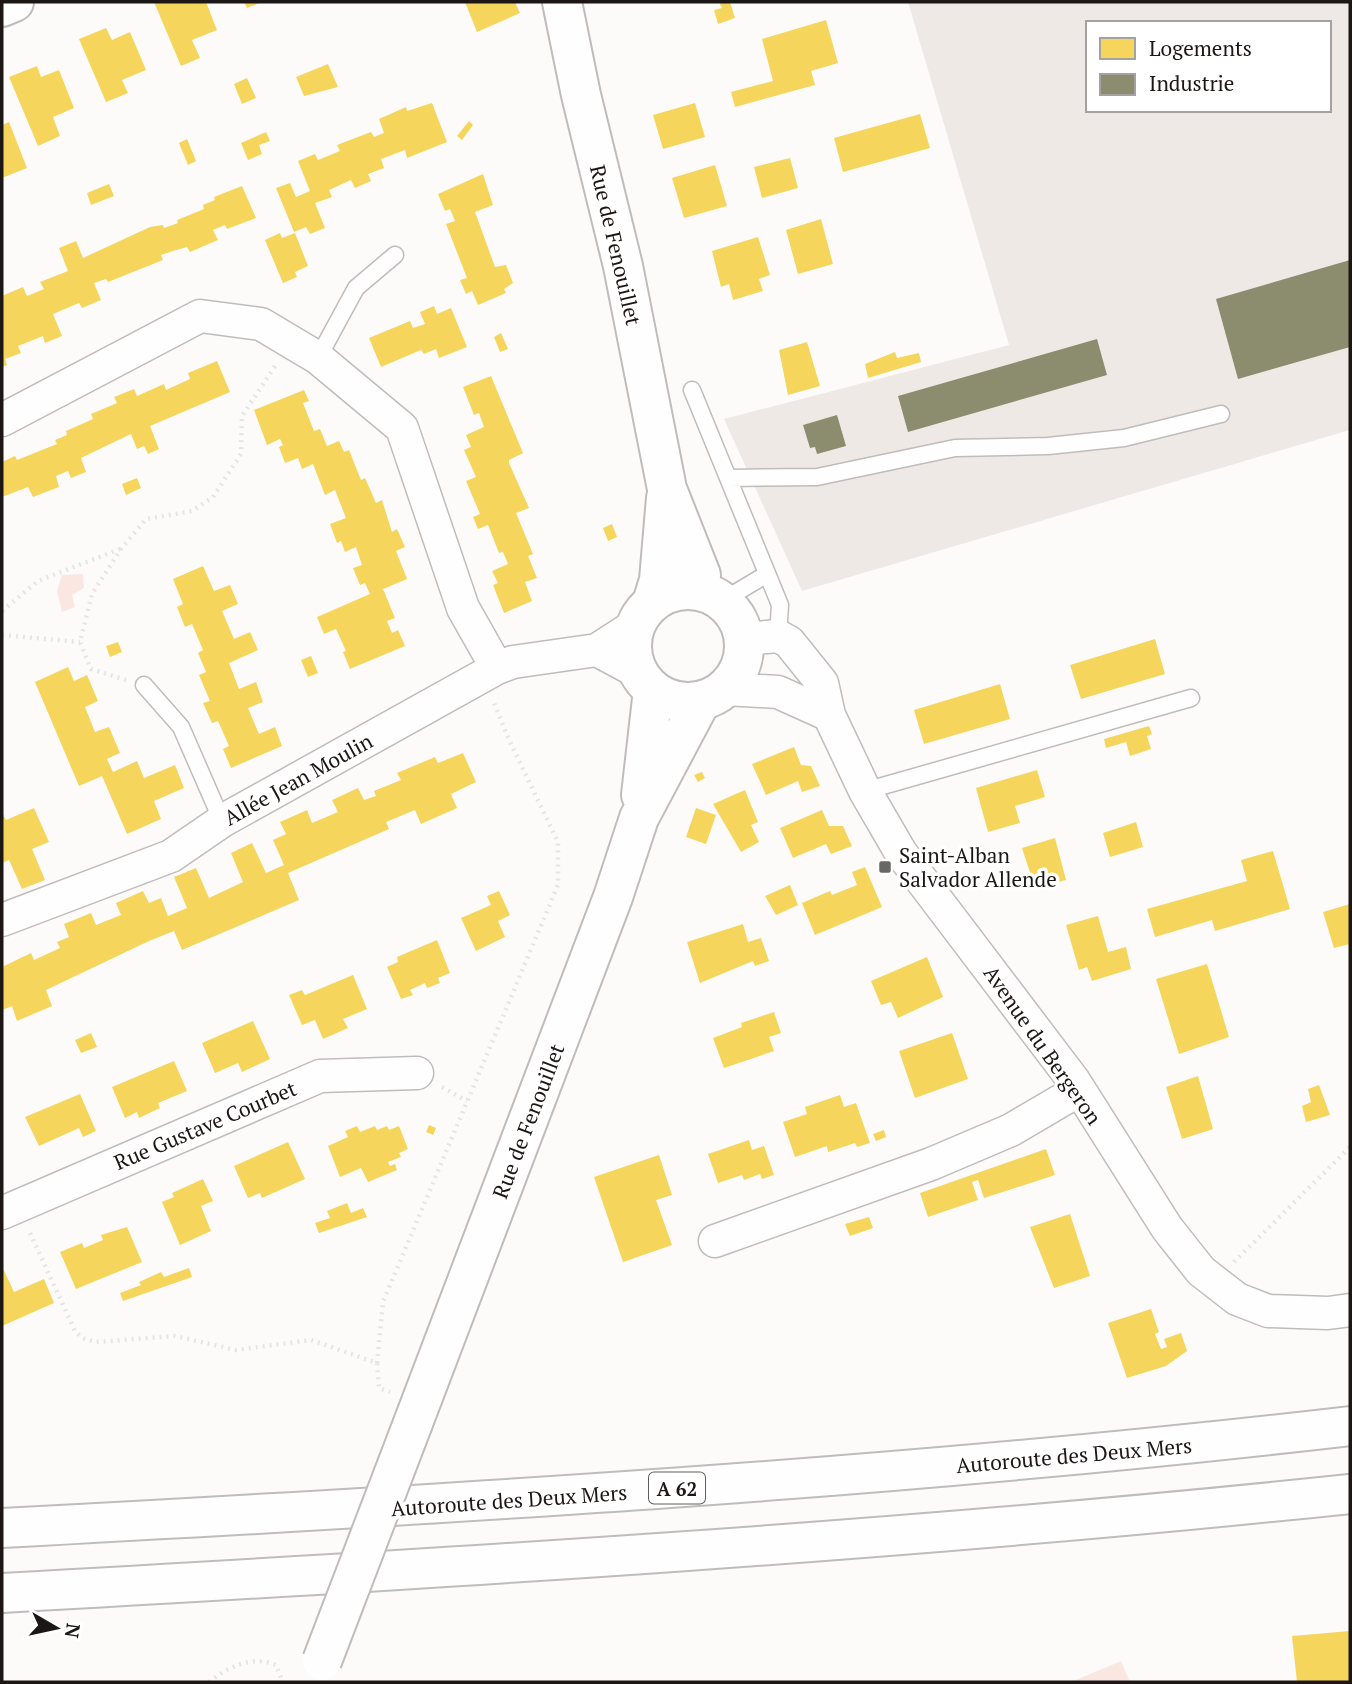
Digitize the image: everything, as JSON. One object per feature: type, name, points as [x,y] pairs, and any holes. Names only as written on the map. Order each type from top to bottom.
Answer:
[{"type":"main road","points":[[2,7],[14,2]]},
{"type":"main road","name":"Rue de Fenouillet","points":[[319,1672],[613,897],[639,818],[713,695],[741,666],[761,638],[711,596],[667,489],[623,266],[581,95],[562,2]]},
{"type":"main road","name":"Rue de Fenouillet","points":[[639,818],[645,681],[632,644],[659,580],[667,489]]},
{"type":"main road","points":[[643,615],[676,591],[711,596]]},
{"type":"main road","points":[[645,681],[675,701],[713,695]]},
{"type":"main road","name":"Autoroute des Deux Mers","points":[[2,1528],[503,1502],[1118,1453],[1350,1426]]},
{"type":"main road","points":[[2,1593],[508,1565],[1136,1517],[1350,1494]]},
{"type":"street","points":[[2,421],[200,316],[261,324],[318,358],[402,428],[463,608],[497,668]]},
{"type":"street","name":"Allée Jean Moulin","points":[[2,920],[171,856],[222,821],[497,668],[513,662],[597,650],[643,615]]},
{"type":"street","name":"Avenue du Bergeron","points":[[761,638],[789,642],[822,682],[829,715],[864,791],[922,884],[1017,1002],[1079,1090],[1167,1228],[1201,1270],[1242,1300],[1268,1311],[1328,1313],[1350,1310]]},
{"type":"street","points":[[597,650],[645,681]]},
{"type":"street","points":[[713,695],[778,692],[829,715]]},
{"type":"street","name":"Rue Gustave Courbet","points":[[10,1210],[320,1076],[417,1073]]},
{"type":"street","points":[[715,1241],[931,1164],[1011,1130],[1079,1090]]},
{"type":"lane","points":[[318,358],[356,288],[394,254]]},
{"type":"lane","points":[[692,390],[780,605],[761,638]]},
{"type":"lane","points":[[728,478],[817,477],[955,448],[1048,446],[1125,438],[1221,414]]},
{"type":"lane","points":[[711,596],[767,574]]},
{"type":"lane","points":[[144,685],[181,727],[222,821]]},
{"type":"lane","points":[[864,791],[1191,698]]},
{"type":"path","points":[[144,685],[91,668],[80,642],[92,594],[121,549],[146,519],[192,511],[213,497],[241,454],[243,416],[290,341]]},
{"type":"path","points":[[2,611],[38,581],[121,549]]},
{"type":"path","points":[[2,635],[80,642]]},
{"type":"path","points":[[379,1388],[377,1363],[383,1302],[558,885],[558,842],[510,742],[491,694],[497,668]]},
{"type":"path","points":[[1242,1300],[1251,1280],[1233,1264],[1350,1147]]},
{"type":"path","points":[[10,1210],[75,1331],[82,1338],[96,1342],[175,1336],[236,1350],[311,1339],[377,1363]]},
{"type":"path","points":[[209,1682],[227,1668],[266,1661],[276,1665],[283,1675],[283,1682]]},
{"type":"shaded area","points":[[908,2],[1350,2],[1350,430],[802,591],[724,419],[1009,345]]},
{"type":"shaded area","points":[[83,574],[84,588],[72,595],[75,607],[62,612],[57,591],[62,575]]},
{"type":"shaded area","points":[[1121,1661],[1130,1682],[1071,1682]]},
{"type":"building: Logements","points":[[154,2],[206,2],[217,30],[192,40],[200,58],[181,66]]},
{"type":"building: Logements","points":[[244,2],[262,2],[247,8]]},
{"type":"building: Logements","points":[[465,2],[515,2],[520,13],[477,32]]},
{"type":"building: Logements","points":[[719,2],[730,2],[735,18],[718,24],[714,10],[722,8]]},
{"type":"building: Logements","points":[[826,20],[838,63],[811,71],[815,85],[735,107],[731,92],[773,81],[762,39]]},
{"type":"building: Logements","points":[[106,28],[112,40],[130,32],[146,70],[122,80],[128,93],[106,102],[79,39]]},
{"type":"building: Logements","points":[[328,64],[338,87],[304,96],[296,77]]},
{"type":"building: Logements","points":[[37,66],[41,77],[59,70],[74,108],[53,117],[60,136],[38,146],[9,77]]},
{"type":"building: Logements","points":[[247,78],[256,98],[242,104],[234,84]]},
{"type":"building: Logements","points":[[432,103],[447,142],[407,158],[405,150],[381,159],[384,168],[368,174],[371,181],[355,188],[351,180],[329,190],[332,197],[315,203],[325,228],[310,234],[306,227],[294,232],[276,188],[290,183],[296,197],[310,191],[298,161],[315,154],[318,160],[340,151],[337,145],[371,132],[374,137],[384,133],[379,119],[406,107],[407,111]]},
{"type":"building: Logements","points":[[695,103],[705,137],[663,149],[653,115]]},
{"type":"building: Logements","points":[[920,114],[930,148],[843,172],[834,138]]},
{"type":"building: Logements","points":[[469,121],[473,125],[462,140],[457,136]]},
{"type":"building: Logements","points":[[9,122],[27,168],[2,178],[2,125]]},
{"type":"building: Logements","points":[[266,132],[270,141],[259,145],[262,154],[248,160],[241,143]]},
{"type":"building: Logements","points":[[187,139],[196,161],[188,165],[179,143]]},
{"type":"building: Logements","points":[[790,158],[798,188],[762,198],[754,167]]},
{"type":"building: Logements","points":[[715,165],[727,206],[684,218],[672,178]]},
{"type":"building: Logements","points":[[483,174],[493,205],[475,212],[495,267],[506,265],[513,283],[504,289],[506,293],[478,305],[472,291],[466,294],[460,280],[467,278],[446,224],[455,221],[450,209],[445,211],[438,194]]},
{"type":"building: Logements","points":[[109,184],[114,196],[91,205],[87,193]]},
{"type":"building: Logements","points":[[242,186],[256,218],[227,229],[225,225],[213,230],[218,240],[190,252],[187,247],[173,251],[161,255],[163,260],[108,282],[106,279],[94,283],[101,300],[82,308],[79,303],[53,314],[62,336],[45,343],[43,336],[18,346],[21,353],[5,359],[7,365],[2,367],[2,296],[23,287],[27,296],[44,289],[40,282],[68,271],[59,248],[76,241],[83,258],[150,227],[163,225],[164,228],[178,223],[177,220],[204,209],[203,205],[215,200],[214,197]]},
{"type":"building: Logements","points":[[821,219],[833,264],[798,274],[786,230]]},
{"type":"building: Logements","points":[[280,233],[282,238],[295,233],[308,266],[295,272],[297,277],[283,283],[265,240]]},
{"type":"building: Logements","points":[[758,237],[770,275],[759,279],[763,291],[733,300],[729,284],[721,287],[712,251]]},
{"type":"building: Logements","points":[[434,306],[437,314],[451,308],[467,347],[439,358],[436,349],[424,354],[421,350],[381,367],[369,338],[410,321],[413,328],[425,324],[420,312]]},
{"type":"building: Logements","points":[[501,333],[508,349],[500,352],[494,337]]},
{"type":"building: Logements","points":[[807,342],[820,386],[788,395],[779,350]]},
{"type":"building: Logements","points":[[895,352],[897,358],[919,353],[921,362],[868,378],[865,364]]},
{"type":"building: Logements","points":[[217,361],[230,392],[150,426],[159,449],[148,454],[144,446],[137,449],[131,434],[81,458],[86,472],[71,478],[68,471],[56,476],[59,487],[33,497],[28,487],[2,497],[2,462],[15,456],[17,460],[57,444],[55,440],[67,435],[66,431],[93,419],[91,414],[117,403],[114,397],[134,389],[137,396],[164,384],[166,390],[190,379],[188,373]]},
{"type":"building: Logements","points":[[491,376],[523,453],[509,460],[509,463],[529,508],[516,513],[533,554],[528,556],[537,578],[525,582],[532,601],[504,613],[493,585],[498,583],[492,571],[508,564],[503,552],[499,553],[488,525],[478,529],[473,517],[480,514],[466,481],[476,477],[464,450],[471,447],[466,435],[484,427],[479,413],[474,415],[463,387]]},
{"type":"building: Logements","points":[[304,390],[309,401],[303,403],[314,431],[320,429],[327,446],[339,441],[344,452],[349,450],[361,480],[365,478],[376,503],[382,500],[392,532],[397,529],[405,547],[396,551],[407,579],[383,589],[395,618],[387,621],[392,633],[398,630],[405,646],[350,669],[343,652],[346,651],[336,629],[324,634],[317,617],[370,594],[365,583],[360,585],[353,568],[362,565],[356,547],[345,552],[341,541],[337,543],[330,524],[346,518],[335,490],[325,495],[313,464],[302,469],[298,458],[285,463],[279,447],[283,445],[280,439],[267,445],[254,410]]},
{"type":"building: Logements","points":[[137,478],[141,488],[126,495],[122,484]]},
{"type":"building: Logements","points":[[612,524],[617,537],[608,541],[603,528]]},
{"type":"building: Logements","points":[[203,566],[214,591],[230,585],[238,604],[222,611],[234,639],[250,632],[258,650],[229,663],[239,689],[256,682],[263,702],[248,708],[259,734],[275,727],[282,746],[231,768],[223,749],[229,746],[218,721],[212,723],[203,703],[210,701],[199,675],[206,672],[198,653],[203,650],[192,624],[185,627],[177,607],[183,604],[173,579]]},
{"type":"building: Logements","points":[[1155,639],[1165,674],[1081,699],[1070,665]]},
{"type":"building: Logements","points":[[118,642],[122,652],[110,657],[106,646]]},
{"type":"building: Logements","points":[[311,656],[318,673],[308,677],[301,660]]},
{"type":"building: Logements","points":[[68,667],[74,681],[87,675],[98,701],[85,707],[95,732],[109,727],[120,753],[107,759],[113,772],[137,761],[144,778],[175,765],[184,788],[154,801],[161,819],[127,834],[102,776],[79,786],[35,682]]},
{"type":"building: Logements","points":[[1000,684],[1010,719],[924,744],[914,710]]},
{"type":"building: Logements","points":[[1149,726],[1152,734],[1147,736],[1151,749],[1130,756],[1126,742],[1106,748],[1104,739]]},
{"type":"building: Logements","points":[[794,747],[801,765],[811,766],[820,786],[802,792],[798,781],[766,795],[752,764]]},
{"type":"building: Logements","points":[[463,753],[476,782],[451,794],[457,808],[421,824],[415,810],[386,822],[389,829],[288,873],[299,900],[182,950],[174,931],[149,941],[46,990],[52,1006],[17,1021],[12,1006],[2,1010],[2,967],[31,953],[34,960],[60,948],[57,942],[69,937],[64,924],[91,913],[96,925],[121,915],[116,903],[143,891],[149,903],[161,898],[168,916],[187,908],[174,877],[196,868],[209,898],[243,882],[231,853],[252,843],[266,873],[284,865],[273,840],[286,834],[280,822],[307,810],[312,823],[338,812],[332,800],[358,788],[364,800],[376,796],[374,791],[401,780],[397,773],[435,757],[438,763]]},
{"type":"building: Logements","points":[[1037,770],[1045,797],[1015,806],[1020,823],[988,832],[976,788]]},
{"type":"building: Logements","points":[[702,772],[705,778],[698,782],[694,775]]},
{"type":"building: Logements","points":[[745,790],[758,822],[751,825],[759,842],[741,852],[713,804]]},
{"type":"building: Logements","points":[[34,808],[49,842],[32,849],[45,880],[22,889],[9,860],[2,863],[2,812],[6,820]]},
{"type":"building: Logements","points":[[696,808],[716,815],[706,844],[686,837]]},
{"type":"building: Logements","points":[[822,810],[829,826],[843,826],[852,846],[831,854],[826,844],[793,858],[780,828]]},
{"type":"building: Logements","points":[[1136,822],[1143,847],[1110,857],[1103,833]]},
{"type":"building: Logements","points":[[1055,838],[1066,880],[1035,888],[1022,848]]},
{"type":"building: Logements","points":[[1273,851],[1290,909],[1215,931],[1212,920],[1155,937],[1147,909],[1247,881],[1241,860]]},
{"type":"building: Logements","points":[[865,867],[882,907],[815,935],[802,903],[830,891],[832,895],[857,885],[852,872]]},
{"type":"building: Logements","points":[[790,885],[798,905],[776,915],[765,896]]},
{"type":"building: Logements","points":[[499,891],[510,915],[498,921],[505,937],[476,951],[461,918],[491,905],[487,896]]},
{"type":"building: Logements","points":[[1350,904],[1350,944],[1334,948],[1323,912]]},
{"type":"building: Logements","points":[[1098,916],[1108,952],[1126,947],[1131,969],[1092,981],[1087,967],[1079,970],[1066,925]]},
{"type":"building: Logements","points":[[743,924],[748,942],[761,938],[769,961],[755,966],[753,961],[700,983],[687,942]]},
{"type":"building: Logements","points":[[437,940],[450,973],[438,978],[440,983],[427,988],[425,983],[410,990],[413,995],[401,999],[387,967],[398,962],[397,957]]},
{"type":"building: Logements","points":[[927,957],[943,997],[898,1018],[891,1002],[881,1005],[871,981]]},
{"type":"building: Logements","points":[[1207,964],[1229,1037],[1179,1054],[1156,979]]},
{"type":"building: Logements","points":[[353,975],[367,1009],[343,1019],[348,1028],[323,1039],[315,1020],[302,1025],[289,995],[302,990],[305,995]]},
{"type":"building: Logements","points":[[774,1012],[781,1033],[769,1037],[774,1051],[724,1068],[713,1038],[742,1027],[741,1023]]},
{"type":"building: Logements","points":[[253,1021],[270,1059],[242,1072],[238,1063],[215,1073],[202,1043]]},
{"type":"building: Logements","points":[[91,1033],[97,1047],[81,1053],[75,1040]]},
{"type":"building: Logements","points":[[952,1033],[968,1079],[915,1098],[899,1051]]},
{"type":"building: Logements","points":[[174,1061],[187,1091],[158,1103],[160,1108],[139,1118],[137,1112],[125,1118],[112,1087]]},
{"type":"building: Logements","points":[[1198,1076],[1213,1129],[1182,1139],[1166,1087]]},
{"type":"building: Logements","points":[[1319,1085],[1330,1115],[1306,1122],[1302,1106],[1311,1102],[1308,1089]]},
{"type":"building: Logements","points":[[80,1094],[96,1131],[83,1137],[79,1128],[39,1146],[25,1117]]},
{"type":"building: Logements","points":[[840,1095],[844,1107],[856,1103],[870,1143],[857,1147],[855,1143],[828,1152],[827,1146],[795,1157],[783,1122],[807,1114],[805,1107]]},
{"type":"building: Logements","points":[[429,1125],[436,1128],[433,1135],[426,1132]]},
{"type":"building: Logements","points":[[357,1126],[360,1132],[375,1126],[377,1130],[387,1126],[389,1130],[399,1126],[408,1149],[399,1153],[401,1157],[388,1162],[390,1166],[395,1164],[397,1170],[368,1182],[361,1168],[340,1177],[328,1146],[348,1137],[345,1131]]},
{"type":"building: Logements","points":[[884,1130],[886,1137],[876,1141],[873,1134]]},
{"type":"building: Logements","points":[[749,1140],[752,1150],[764,1146],[774,1175],[762,1179],[760,1174],[744,1180],[742,1175],[718,1183],[708,1154]]},
{"type":"building: Logements","points":[[288,1142],[305,1179],[262,1198],[260,1193],[248,1198],[234,1166]]},
{"type":"building: Logements","points":[[1046,1149],[1055,1175],[984,1198],[978,1180],[972,1182],[978,1200],[928,1217],[920,1193]]},
{"type":"building: Logements","points":[[659,1155],[672,1195],[656,1200],[672,1245],[623,1262],[594,1177]]},
{"type":"building: Logements","points":[[203,1179],[213,1201],[201,1206],[211,1231],[180,1245],[162,1202],[174,1197],[172,1193]]},
{"type":"building: Logements","points":[[347,1203],[351,1213],[363,1208],[367,1217],[319,1233],[315,1223],[330,1218],[327,1211]]},
{"type":"building: Logements","points":[[1070,1214],[1090,1276],[1054,1288],[1030,1227]]},
{"type":"building: Logements","points":[[869,1217],[873,1228],[850,1236],[845,1224]]},
{"type":"building: Logements","points":[[127,1227],[142,1262],[76,1289],[60,1252],[82,1243],[84,1248],[103,1240],[101,1235]]},
{"type":"building: Logements","points":[[2,1266],[14,1292],[44,1279],[54,1303],[2,1326]]},
{"type":"building: Logements","points":[[189,1268],[192,1277],[123,1301],[120,1293],[141,1285],[139,1282],[161,1272],[164,1277]]},
{"type":"building: Logements","points":[[1151,1309],[1159,1332],[1155,1334],[1161,1349],[1167,1347],[1164,1339],[1181,1333],[1187,1351],[1166,1366],[1127,1378],[1108,1323]]},
{"type":"building: Logements","points":[[1350,1631],[1350,1682],[1297,1682],[1292,1636]]},
{"type":"building: Industrie","points":[[1350,260],[1350,347],[1238,379],[1216,299]]},
{"type":"building: Industrie","points":[[1097,339],[1107,375],[908,432],[898,396]]},
{"type":"building: Industrie","points":[[837,415],[846,446],[817,454],[815,447],[810,448],[803,425]]},
{"type":"place","name":"Saint-Alban Salvador Allende","points":[[885,867]]}]
